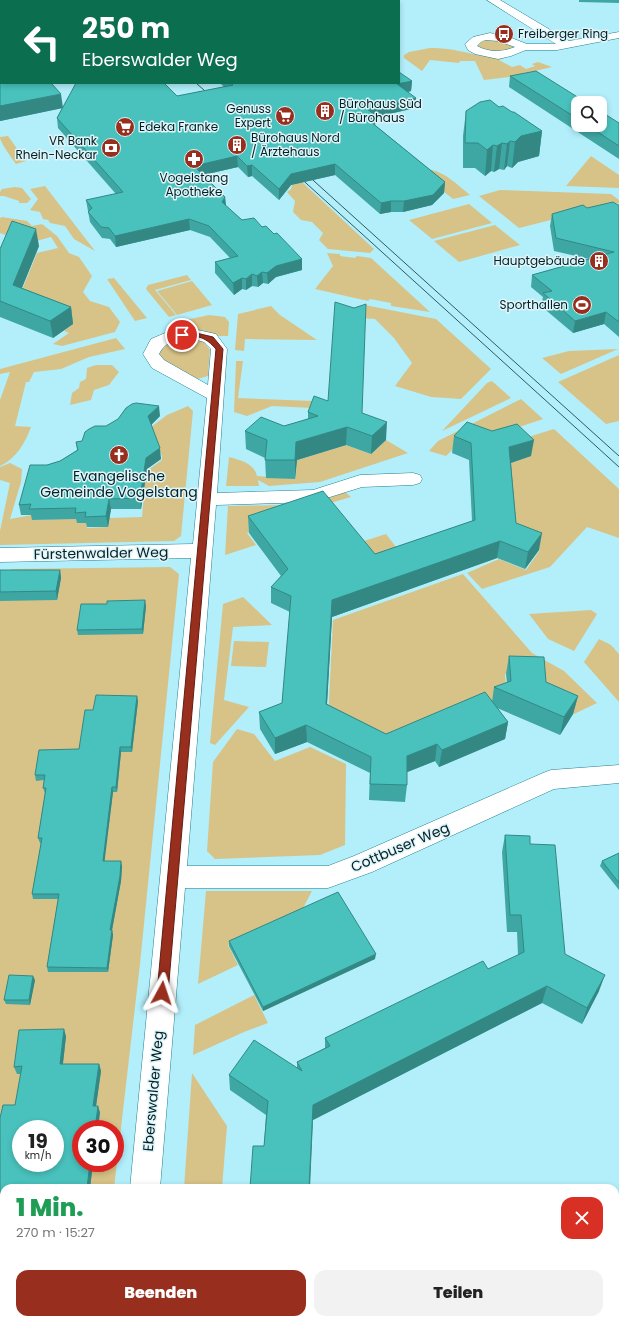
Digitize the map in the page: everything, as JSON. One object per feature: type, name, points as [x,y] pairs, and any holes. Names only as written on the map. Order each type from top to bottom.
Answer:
[{"type":"street","points":[[492,0],[518,9],[567,45]]},
{"type":"street","points":[[525,48],[549,48],[619,35]]},
{"type":"street","name":"Eberswalder Weg","points":[[144,1184],[216,396]]},
{"type":"street","points":[[207,499],[314,496],[360,482],[413,479]]},
{"type":"street","name":"Fürstenwalder Weg","points":[[0,555],[202,551]]},
{"type":"street","name":"Cottbuser Weg","points":[[173,877],[328,877],[363,864],[551,780],[619,774]]},
{"type":"shaded area","points":[[499,40],[522,47],[501,53],[479,49],[477,45],[480,42]]},
{"type":"shaded area","points":[[430,48],[449,49],[495,58],[504,58],[499,60],[512,67],[520,65],[526,69],[535,66],[532,64],[538,62],[552,67],[509,77],[484,80],[475,61],[460,61],[459,63],[430,60],[422,71],[404,58],[404,55],[409,52]]},
{"type":"shaded area","points":[[8,136],[26,161],[16,164],[0,137]]},
{"type":"shaded area","points":[[591,156],[619,175],[619,188],[566,186]]},
{"type":"shaded area","points":[[414,168],[423,168],[438,172],[470,195],[453,199]]},
{"type":"shaded area","points":[[302,182],[374,249],[370,253],[328,249],[319,240],[323,233],[312,222],[301,220],[293,212],[295,201],[287,192],[291,189],[292,185]]},
{"type":"shaded area","points":[[45,186],[95,251],[74,239],[65,226],[50,223],[48,220],[43,219],[40,212],[30,210],[38,199],[30,189]]},
{"type":"shaded area","points":[[15,187],[22,188],[31,199],[27,203],[19,203],[19,201],[0,196],[2,189]]},
{"type":"shaded area","points":[[500,190],[611,194],[619,200],[619,203],[519,228],[479,196]]},
{"type":"shaded area","points":[[469,204],[492,223],[432,239],[409,220]]},
{"type":"shaded area","points":[[2,217],[27,221],[32,226],[42,224],[57,236],[69,253],[79,257],[92,276],[83,292],[90,301],[109,307],[120,322],[115,332],[62,346],[53,344],[69,333],[64,331],[73,324],[17,302],[37,253],[58,248],[51,237],[29,243],[0,233],[0,218]]},
{"type":"shaded area","points":[[495,225],[520,245],[459,262],[434,241]]},
{"type":"shaded area","points":[[327,253],[340,254],[340,256],[355,258],[357,256],[371,258],[430,312],[391,306],[391,303],[370,299],[368,301],[315,289],[333,266]]},
{"type":"shaded area","points":[[187,275],[191,280],[155,290],[176,315],[169,317],[146,289],[148,285]]},
{"type":"shaded area","points":[[114,278],[147,318],[135,321],[107,279]]},
{"type":"shaded area","points":[[192,281],[212,305],[177,315],[157,291]]},
{"type":"shaded area","points":[[365,305],[436,319],[491,369],[461,399],[431,397],[395,386],[412,363],[394,338],[375,319],[362,318]]},
{"type":"shaded area","points":[[271,306],[280,315],[317,340],[245,339],[244,351],[235,350],[238,314]]},
{"type":"shaded area","points":[[209,315],[225,317],[229,322],[228,336],[219,336],[205,331],[190,329],[177,322]]},
{"type":"shaded area","points":[[116,338],[125,349],[89,357],[61,369],[34,372],[29,382],[26,382],[15,426],[31,427],[20,450],[6,463],[0,466],[0,400],[10,372],[0,374],[0,369]]},
{"type":"shaded area","points":[[188,338],[203,341],[210,350],[208,376],[197,379],[165,361],[159,354],[167,343]]},
{"type":"shaded area","points":[[618,349],[561,374],[542,358],[569,351]]},
{"type":"shaded area","points":[[619,355],[619,421],[606,424],[558,382]]},
{"type":"shaded area","points":[[236,361],[243,361],[238,398],[314,401],[313,408],[272,406],[247,416],[234,412]]},
{"type":"shaded area","points":[[96,365],[112,365],[119,372],[109,385],[94,390],[91,400],[70,405],[72,393],[79,388],[80,382],[86,379],[87,368]]},
{"type":"shaded area","points":[[492,381],[511,398],[442,431],[487,383]]},
{"type":"shaded area","points":[[521,399],[543,419],[474,442],[464,438],[446,456],[429,451],[438,441]]},
{"type":"shaded area","points":[[188,406],[193,411],[181,536],[174,541],[0,545],[0,531],[10,483],[0,480],[0,467],[10,463],[22,469],[21,482],[10,519],[32,515],[32,520],[54,519],[57,505],[81,505],[77,523],[88,523],[87,528],[108,527],[109,518],[142,517],[144,494],[132,494],[137,478],[162,460],[162,456],[151,427],[167,415]]},
{"type":"shaded area","points":[[554,429],[619,489],[619,538],[587,527],[550,567],[482,589],[467,573],[499,559],[526,570],[540,550],[514,540],[507,464],[531,456],[515,441]]},
{"type":"shaded area","points":[[386,440],[408,453],[320,482],[269,486],[258,480],[259,486],[226,486],[229,457],[250,465],[257,476],[295,479],[297,460],[346,445],[371,454]]},
{"type":"shaded area","points":[[345,492],[351,497],[320,506],[310,512],[247,533],[256,545],[225,555],[228,506],[296,505],[319,501]]},
{"type":"shaded area","points":[[386,534],[399,551],[328,576],[358,543]]},
{"type":"shaded area","points":[[170,567],[179,574],[140,964],[122,1120],[72,1120],[72,1172],[116,1172],[114,1184],[0,1184],[0,581],[8,581],[11,569]]},
{"type":"shaded area","points":[[463,574],[532,653],[564,671],[597,703],[574,714],[544,700],[540,675],[505,674],[507,698],[384,748],[328,720],[333,620]]},
{"type":"shaded area","points":[[243,597],[272,625],[233,627],[224,700],[249,707],[215,745],[210,743],[223,604]]},
{"type":"shaded area","points":[[591,610],[597,614],[574,651],[548,639],[529,614]]},
{"type":"shaded area","points":[[599,639],[611,645],[619,654],[619,702],[584,662]]},
{"type":"shaded area","points":[[234,641],[269,642],[266,667],[231,666]]},
{"type":"shaded area","points":[[237,729],[254,734],[275,761],[310,747],[346,764],[345,845],[320,855],[215,859],[207,851],[213,762]]},
{"type":"shaded area","points":[[206,891],[312,891],[301,912],[228,945],[238,965],[198,984]]},
{"type":"shaded area","points":[[254,995],[268,1023],[193,1055],[195,1025]]},
{"type":"shaded area","points":[[192,1073],[227,1126],[222,1184],[184,1184]]},
{"type":"building","points":[[536,71],[576,96],[571,96],[571,115],[510,76]]},
{"type":"building","points":[[400,73],[412,81],[400,83]]},
{"type":"building","points":[[0,84],[52,84],[61,94],[0,106]]},
{"type":"building","points":[[75,84],[165,84],[177,96],[233,85],[232,84],[397,84],[416,98],[367,109],[376,116],[366,118],[445,182],[433,195],[404,201],[381,203],[335,164],[291,174],[279,189],[252,165],[247,166],[237,156],[194,166],[225,197],[222,202],[242,220],[254,218],[262,227],[266,226],[274,234],[277,233],[302,259],[276,266],[267,273],[262,272],[257,276],[252,274],[246,279],[242,278],[233,283],[215,262],[238,256],[209,226],[189,219],[115,236],[109,228],[101,227],[88,212],[92,208],[86,200],[123,192],[57,118]]},
{"type":"building","points":[[490,100],[499,107],[503,106],[514,112],[542,131],[521,136],[515,142],[510,141],[507,144],[502,143],[497,146],[493,145],[487,150],[478,143],[465,143],[466,111],[480,102]]},
{"type":"building","points":[[607,115],[619,123],[619,146],[598,132],[607,132]]},
{"type":"building","points":[[613,202],[619,205],[619,322],[606,312],[575,321],[543,293],[552,291],[532,275],[614,252],[556,238],[552,214],[583,205],[587,208]]},
{"type":"building","points":[[12,221],[36,229],[13,285],[71,307],[50,321],[0,301],[0,249]]},
{"type":"building","points":[[335,302],[354,308],[366,304],[362,413],[387,422],[372,436],[347,427],[296,442],[295,460],[265,460],[267,440],[245,431],[261,417],[284,426],[318,416],[308,412],[314,396],[328,401]]},
{"type":"building","points":[[136,403],[159,406],[148,416],[160,448],[146,458],[140,498],[109,499],[106,516],[85,517],[86,512],[75,513],[76,508],[29,509],[31,504],[19,505],[30,465],[47,465],[60,461],[78,450],[76,442],[82,441],[85,432],[95,426],[106,426],[118,419],[126,408]]},
{"type":"building","points":[[467,422],[492,431],[517,424],[534,440],[509,447],[516,523],[542,533],[528,552],[500,541],[332,600],[326,704],[386,734],[485,692],[508,722],[442,750],[437,744],[407,756],[407,785],[370,784],[371,757],[306,725],[275,738],[259,712],[282,703],[291,596],[271,587],[288,569],[248,516],[323,491],[375,554],[475,520],[471,443],[454,436]]},
{"type":"building","points":[[0,570],[60,570],[56,591],[0,592]]},
{"type":"building","points":[[145,600],[142,629],[77,630],[81,604],[107,604],[107,601]]},
{"type":"building","points":[[509,656],[544,657],[546,682],[578,696],[564,717],[494,687],[511,681]]},
{"type":"building","points":[[96,695],[137,696],[131,747],[120,747],[116,787],[112,787],[103,861],[121,861],[120,876],[110,930],[112,930],[107,968],[47,967],[59,894],[32,894],[42,838],[38,838],[46,788],[43,788],[45,775],[35,775],[39,750],[79,749],[85,710],[93,710]]},
{"type":"building","points":[[505,835],[530,836],[530,844],[555,845],[565,954],[605,975],[587,1008],[547,986],[313,1105],[309,1184],[250,1184],[253,1146],[264,1146],[268,1101],[229,1075],[254,1040],[302,1071],[297,1062],[330,1046],[325,1038],[483,961],[488,969],[524,952],[521,915],[510,915]]},
{"type":"building","points":[[619,853],[619,883],[602,861]]},
{"type":"building","points":[[338,892],[376,954],[263,1007],[229,941]]},
{"type":"building","points":[[9,975],[33,976],[29,1000],[4,1000]]},
{"type":"building","points":[[64,1029],[60,1064],[99,1064],[93,1106],[98,1106],[96,1120],[72,1120],[72,1172],[89,1172],[87,1184],[0,1184],[0,1118],[3,1105],[15,1105],[22,1066],[14,1067],[19,1030]]},
{"type":"tram line","points":[[197,84],[213,98]]},
{"type":"tram line","points":[[304,172],[619,456]]},
{"type":"tram line","points":[[296,174],[619,467]]},
{"type":"place","name":"Freiberger Ring","points":[[504,34]]},
{"type":"place","name":"Bürohaus Süd / Bürohaus","points":[[325,111]]},
{"type":"place","name":"Genuss Expert","points":[[285,116]]},
{"type":"place","name":"Edeka Franke","points":[[125,127]]},
{"type":"place","name":"Bürohaus Nord / Ärztehaus","points":[[237,145]]},
{"type":"place","name":"VR Bank Rhein-Neckar","points":[[111,148]]},
{"type":"place","name":"Vogelstang Apotheke","points":[[194,159]]},
{"type":"place","name":"Hauptgebäude","points":[[599,261]]},
{"type":"place","name":"Sporthallen","points":[[582,305]]},
{"type":"place","name":"Evangelische Gemeinde Vogelstang","points":[[119,455]]},
{"type":"route","points":[[162,993],[220,349],[210,338],[192,334],[182,335]]}]
